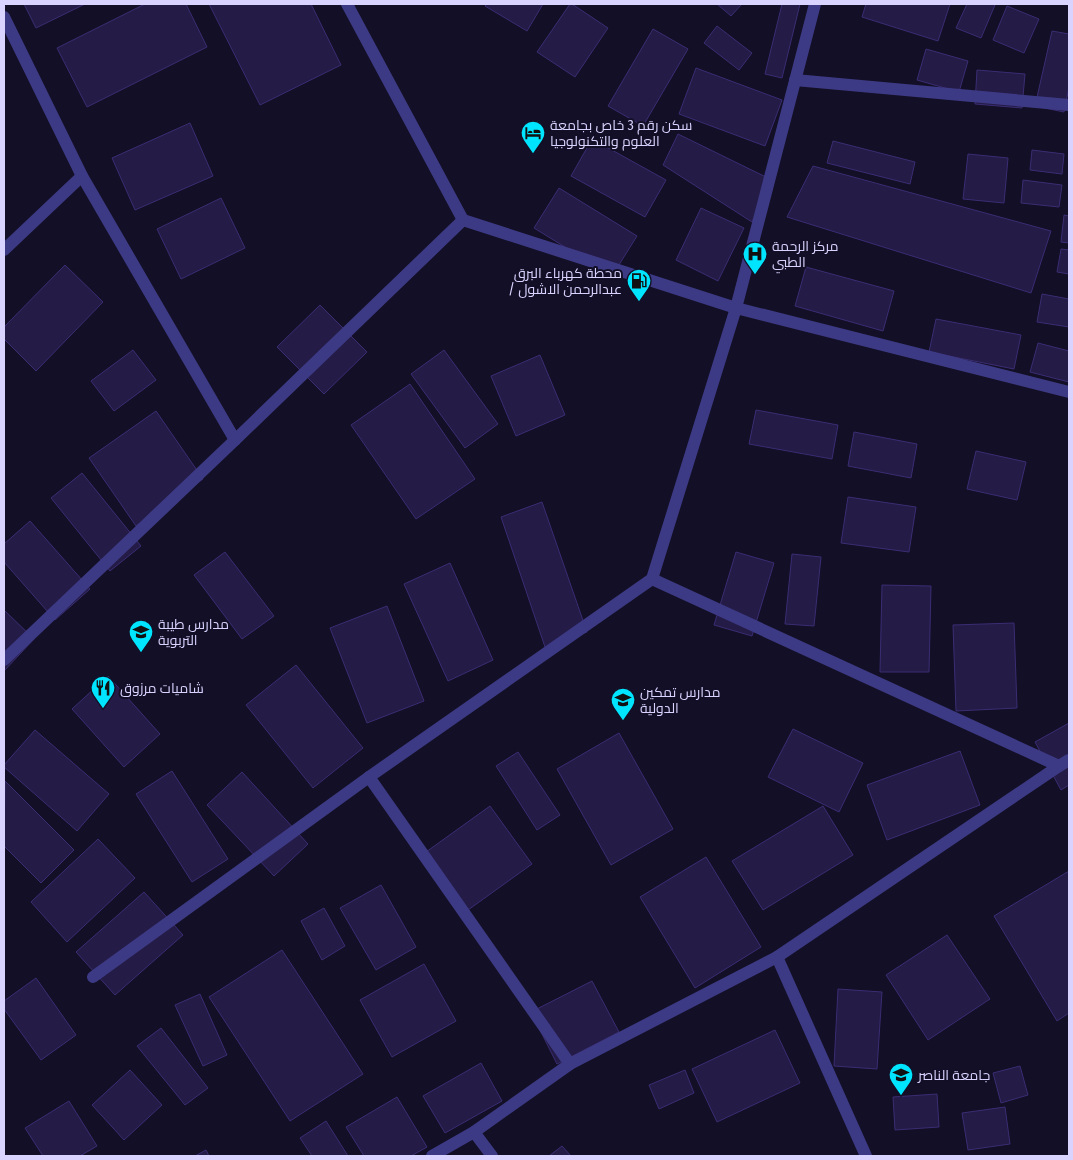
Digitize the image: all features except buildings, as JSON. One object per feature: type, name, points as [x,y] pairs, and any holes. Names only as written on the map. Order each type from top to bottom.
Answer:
[{"type":"street","points":[[347,4],[463,220],[736,308],[1069,392]]},
{"type":"street","points":[[93,977],[370,777],[652,579],[736,308],[815,4]]},
{"type":"street","points":[[4,16],[82,176],[235,440]]},
{"type":"street","points":[[795,80],[1069,105]]},
{"type":"street","points":[[4,250],[82,176]]},
{"type":"street","points":[[4,660],[463,220]]},
{"type":"street","points":[[652,579],[1064,763]]},
{"type":"street","points":[[432,1156],[474,1132],[570,1064],[777,957],[1064,763]]},
{"type":"street","points":[[370,777],[570,1064]]},
{"type":"street","points":[[777,957],[866,1156]]},
{"type":"street","points":[[474,1132],[492,1156]]},
{"type":"place","name":"سكن رقم 3 خاص بجامعة العلوم والتكنولوجيا","points":[[533,154]]},
{"type":"place","name":"مركز الرحمة الطبي","points":[[755,275]]},
{"type":"place","name":"محطة كهرباء البرق / عبدالرحمن الاشول","points":[[639,302]]},
{"type":"place","name":"مدارس طيبة التربوية","points":[[141,653]]},
{"type":"place","name":"شاميات مرزوق","points":[[103,709]]},
{"type":"place","name":"مدارس تمكين الدولية","points":[[623,721]]},
{"type":"place","name":"جامعة الناصر","points":[[901,1096]]}]
